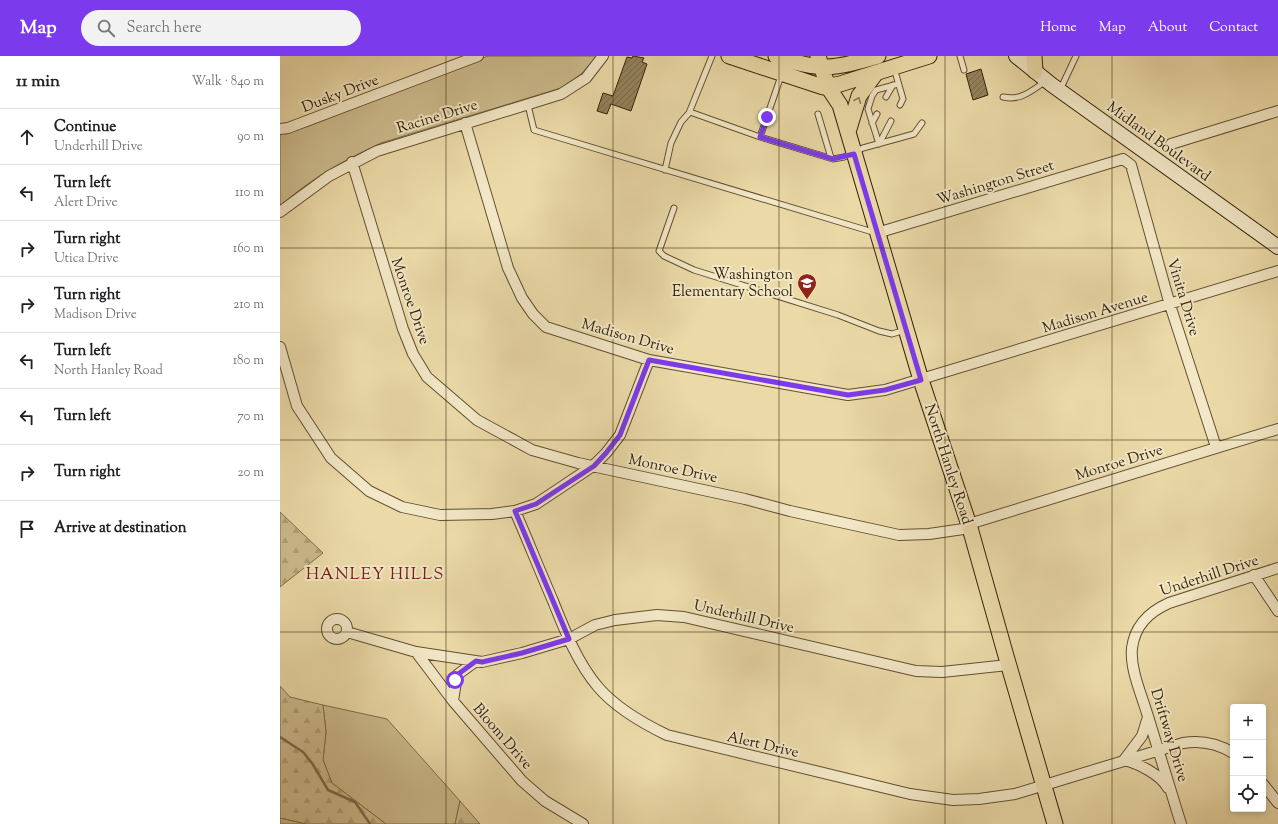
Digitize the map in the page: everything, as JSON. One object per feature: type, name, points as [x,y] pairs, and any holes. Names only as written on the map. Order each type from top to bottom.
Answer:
[{"type":"main road","points":[[729,56],[818,87],[834,85],[929,56]]},
{"type":"main road","points":[[776,56],[809,67],[828,61],[878,56]]},
{"type":"main road","points":[[1024,57],[1041,76]]},
{"type":"main road","points":[[782,75],[808,73],[828,61]]},
{"type":"main road","name":"North Hanley Road","points":[[828,61],[921,380],[970,526],[1008,665],[1055,824]]},
{"type":"main road","points":[[848,132],[859,96],[876,73]]},
{"type":"main road","name":"Midland Boulevard","points":[[1041,76],[1278,247]]},
{"type":"street","name":"Dusky Drive","points":[[280,129],[288,128],[476,56]]},
{"type":"street","name":"Racine Drive","points":[[280,212],[329,176],[352,162],[377,151],[562,94],[586,78],[603,56]]},
{"type":"street","points":[[1171,144],[1278,111]]},
{"type":"street","name":"Madison Drive","points":[[465,123],[508,268],[522,298],[533,314],[546,327],[649,360],[848,395],[885,390],[921,380]]},
{"type":"street","name":"Washington Street","points":[[877,233],[1123,159]]},
{"type":"street","name":"Vinita Drive","points":[[1123,159],[1131,165],[1170,305],[1216,446]]},
{"type":"street","name":"Monroe Drive","points":[[352,162],[403,329],[413,354],[427,377],[477,420],[532,450],[594,466],[899,535],[929,534],[970,526],[1216,446],[1278,429]]},
{"type":"street","name":"Madison Avenue","points":[[921,380],[1278,271]]},
{"type":"street","points":[[280,347],[298,406],[331,458],[369,492],[402,507],[440,515],[474,516],[515,511],[536,504],[594,466],[620,435],[649,360]]},
{"type":"street","name":"Alert Drive","points":[[515,511],[569,639],[582,664],[598,687],[614,702],[640,721],[667,735],[929,798],[954,800],[994,798],[1044,785],[1158,750],[1194,741],[1214,744],[1230,752]]},
{"type":"street","name":"Underhill Drive","points":[[1132,655],[1132,646],[1138,628],[1143,620],[1155,609],[1169,603],[1278,568]]},
{"type":"street","points":[[1254,575],[1278,611]]},
{"type":"street","name":"Underhill Drive","points":[[347,632],[416,652],[482,662],[522,653],[569,639],[595,626],[615,620],[657,614],[684,617],[916,672],[942,672],[1008,665]]},
{"type":"street","name":"Bloom Drive","points":[[416,652],[453,701],[522,781],[545,801],[583,824]]},
{"type":"street","name":"Driftway Drive","points":[[1132,655],[1135,674],[1181,824]]},
{"type":"street","points":[[453,701],[457,675],[476,661]]},
{"type":"street","points":[[1148,717],[1142,736],[1124,760],[1134,763],[1155,775],[1166,783],[1171,793]]},
{"type":"street","points":[[1266,788],[1278,803]]},
{"type":"lane","points":[[665,170],[671,142],[681,122],[690,112],[712,56]]},
{"type":"lane","points":[[960,56],[964,70]]},
{"type":"lane","points":[[1060,91],[1076,56]]},
{"type":"lane","points":[[894,67],[896,85],[903,99],[900,105]]},
{"type":"lane","points":[[760,137],[782,75]]},
{"type":"lane","points":[[1003,97],[1013,99],[1026,95],[1041,76]]},
{"type":"lane","points":[[886,97],[896,85]]},
{"type":"lane","points":[[879,144],[868,109],[872,96],[876,90],[896,85]]},
{"type":"lane","points":[[528,105],[534,130],[877,233]]},
{"type":"lane","points":[[690,112],[760,137],[831,158],[842,158],[854,154],[863,148],[914,134],[922,123]]},
{"type":"lane","points":[[818,114],[831,158]]},
{"type":"lane","points":[[872,123],[878,114]]},
{"type":"lane","points":[[879,144],[891,121]]},
{"type":"lane","points":[[674,208],[659,251],[664,256],[694,270],[838,316],[879,332],[892,334],[906,330]]},
{"type":"green space","points":[[488,56],[598,56],[581,74],[561,88],[381,143],[354,156],[315,179],[280,206],[280,133],[309,126]]},
{"type":"green space","points":[[280,512],[323,553],[280,587]]},
{"type":"green space","points":[[280,686],[290,697],[323,705],[326,732],[323,760],[332,783],[386,824],[307,824],[280,818]]},
{"type":"green space","points":[[323,705],[387,719],[460,801],[455,824],[386,824],[332,783],[323,760],[326,732]]},
{"type":"green space","points":[[460,801],[480,824],[455,824]]},
{"type":"green space","points":[[280,818],[307,824],[280,824]]},
{"type":"building","points":[[633,56],[644,58],[642,62],[647,64],[631,111],[611,104],[607,114],[597,111],[603,93],[613,96],[627,57],[632,58]]},
{"type":"building","points":[[981,69],[988,95],[973,100],[966,74]]},
{"type":"waterway","points":[[280,737],[303,752],[312,763],[328,790],[355,802],[370,824]]},
{"type":"place","name":"Washington Elementary School","points":[[807,300]]},
{"type":"district","name":"HANLEY HILLS","points":[[375,573]]},
{"type":"route","points":[[455,680],[461,671],[476,661],[482,662],[522,653],[569,639],[515,511],[536,504],[594,466],[606,453],[620,435],[649,360],[848,395],[885,390],[921,380],[854,154],[833,159],[760,137],[767,117]]}]
